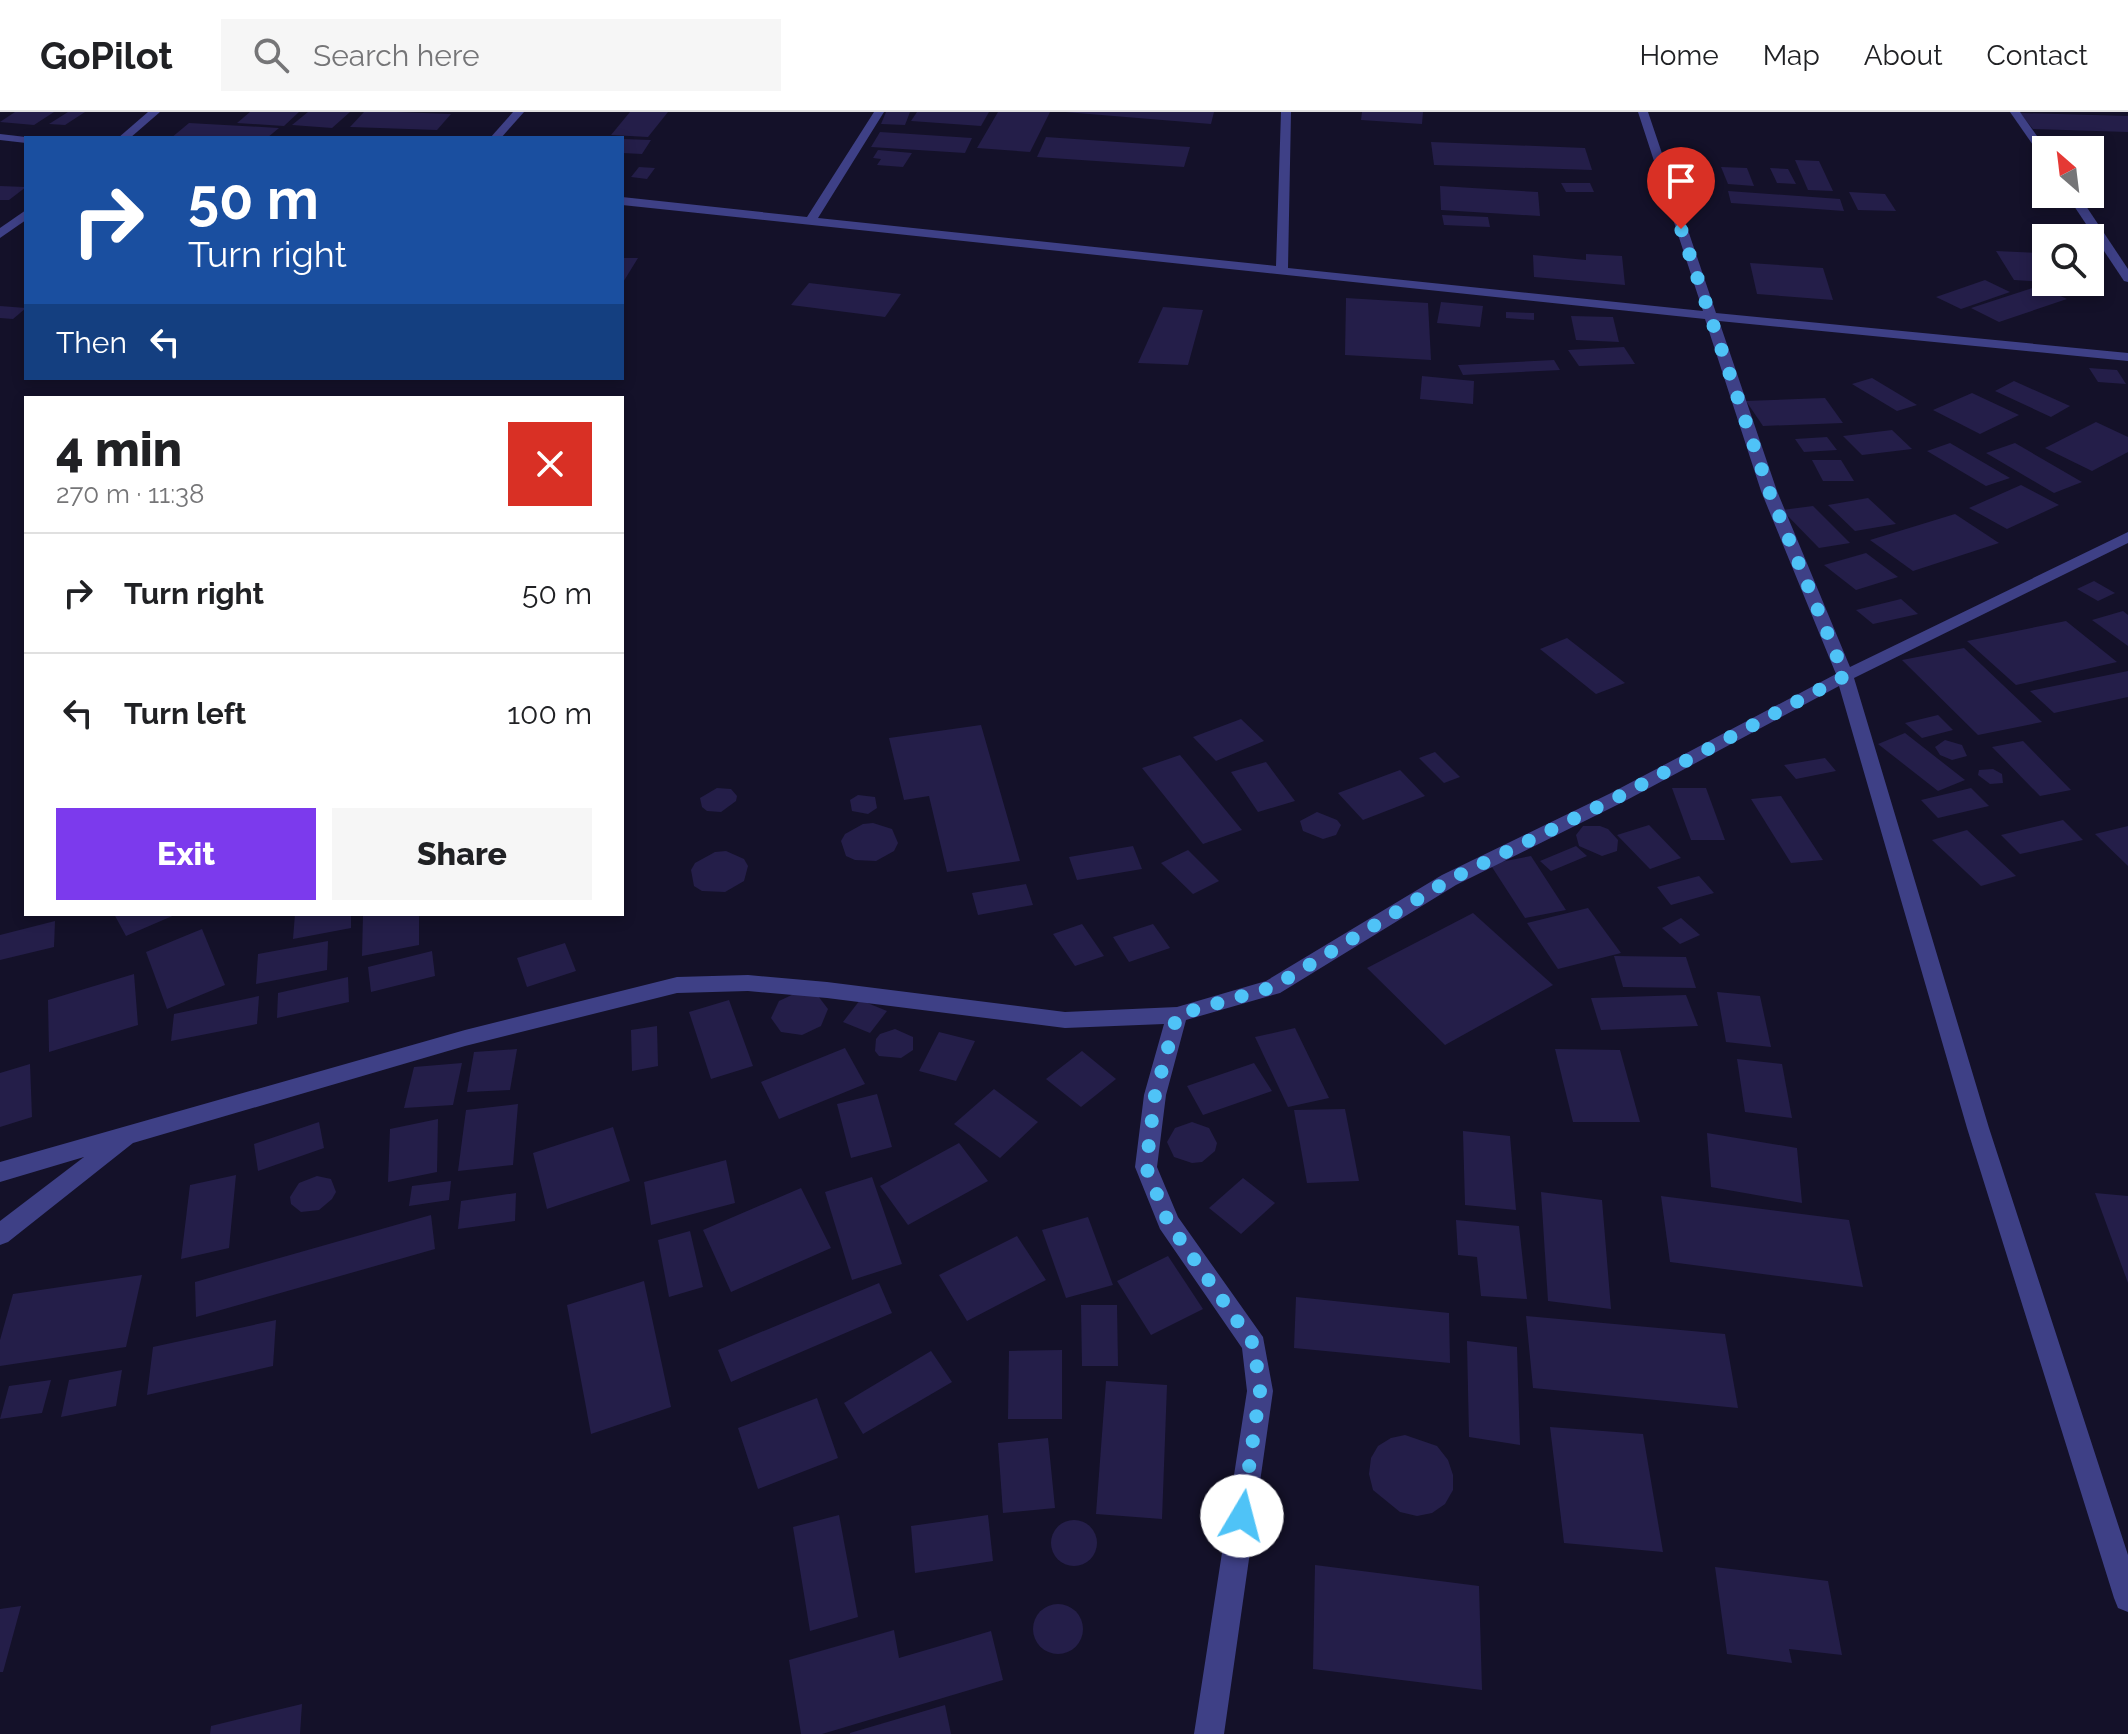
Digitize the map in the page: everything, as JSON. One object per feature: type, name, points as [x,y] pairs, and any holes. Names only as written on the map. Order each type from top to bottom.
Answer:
[{"type":"street","points":[[125,136],[155,112]]},
{"type":"street","points":[[497,136],[519,112]]},
{"type":"street","points":[[810,221],[879,112]]},
{"type":"street","points":[[1282,271],[1286,112]]},
{"type":"street","points":[[1643,112],[1769,491],[1845,676],[1978,1128],[2128,1598]]},
{"type":"street","points":[[2015,112],[2032,136]]},
{"type":"street","points":[[0,137],[24,140]]},
{"type":"street","points":[[624,201],[2128,357]]},
{"type":"street","points":[[2081,208],[2128,278]]},
{"type":"street","points":[[0,234],[24,216]]},
{"type":"street","points":[[0,1172],[465,1038],[677,985],[748,983],[827,990],[1065,1020],[1177,1015],[1273,987],[1449,880],[1618,797],[1845,676],[2128,537]]},
{"type":"street","points":[[1177,1015],[1155,1095],[1146,1167],[1168,1222],[1254,1345],[1260,1391],[1209,1734]]},
{"type":"street","points":[[0,1235],[133,1133]]},
{"type":"building","points":[[15,112],[54,112],[34,125],[0,122]]},
{"type":"building","points":[[68,112],[85,112],[65,125],[49,124]]},
{"type":"building","points":[[250,112],[299,112],[284,126],[237,123]]},
{"type":"building","points":[[308,112],[350,112],[332,128],[292,125]]},
{"type":"building","points":[[364,112],[451,114],[437,130],[350,127]]},
{"type":"building","points":[[630,112],[668,112],[648,137],[611,135]]},
{"type":"building","points":[[886,112],[910,112],[905,125],[881,124]]},
{"type":"building","points":[[917,112],[989,112],[981,126],[911,121]]},
{"type":"building","points":[[998,112],[1050,112],[1030,152],[977,148]]},
{"type":"building","points":[[1065,112],[1214,112],[1211,124]]},
{"type":"building","points":[[1362,112],[1423,112],[1422,124],[1361,120]]},
{"type":"building","points":[[2020,113],[2128,116],[2128,132],[2033,129]]},
{"type":"building","points":[[189,123],[279,128],[269,136],[173,136]]},
{"type":"building","points":[[880,132],[972,138],[965,153],[871,147]]},
{"type":"building","points":[[1046,137],[1190,147],[1184,167],[1037,157]]},
{"type":"building","points":[[624,139],[651,140],[642,154],[624,153]]},
{"type":"building","points":[[1431,142],[1585,148],[1592,170],[1434,165]]},
{"type":"building","points":[[878,150],[912,153],[903,167],[877,165],[881,159],[873,158]]},
{"type":"building","points":[[1795,160],[1819,161],[1833,191],[1808,190]]},
{"type":"building","points":[[639,167],[655,168],[647,179],[631,177]]},
{"type":"building","points":[[1721,167],[1747,168],[1754,186],[1728,184]]},
{"type":"building","points":[[1770,168],[1788,169],[1796,184],[1777,183]]},
{"type":"building","points":[[1561,183],[1590,183],[1594,192],[1566,192]]},
{"type":"building","points":[[0,186],[24,187],[9,200],[0,200]]},
{"type":"building","points":[[1440,186],[1538,192],[1540,216],[1441,210]]},
{"type":"building","points":[[1728,191],[1840,199],[1844,211],[1731,203]]},
{"type":"building","points":[[1849,192],[1885,194],[1896,211],[1858,210]]},
{"type":"building","points":[[1442,215],[1488,217],[1490,227],[1444,225]]},
{"type":"building","points":[[1996,251],[2032,253],[2032,281],[2014,280]]},
{"type":"building","points":[[1586,254],[1622,256],[1625,285],[1534,277],[1533,255],[1586,260]]},
{"type":"building","points":[[624,258],[638,258],[624,281]]},
{"type":"building","points":[[1750,263],[1823,268],[1833,300],[1757,294]]},
{"type":"building","points":[[1985,280],[2010,292],[1961,309],[1936,297]]},
{"type":"building","points":[[809,283],[901,294],[885,317],[791,305]]},
{"type":"building","points":[[2032,288],[2032,296],[2061,296],[2067,299],[1999,322],[1971,308]]},
{"type":"building","points":[[1346,298],[1428,303],[1431,360],[1345,355]]},
{"type":"building","points":[[1441,302],[1483,306],[1480,327],[1437,323]]},
{"type":"building","points":[[0,306],[24,308],[13,319],[0,318]]},
{"type":"building","points":[[1163,307],[1203,310],[1188,365],[1138,363]]},
{"type":"building","points":[[1506,312],[1534,313],[1534,320],[1506,318]]},
{"type":"building","points":[[1571,316],[1613,317],[1619,342],[1576,340]]},
{"type":"building","points":[[1624,347],[1635,364],[1579,366],[1568,350]]},
{"type":"building","points":[[1554,360],[1560,370],[1463,375],[1458,365]]},
{"type":"building","points":[[2089,368],[2117,370],[2126,384],[2098,382]]},
{"type":"building","points":[[1422,376],[1474,381],[1473,404],[1420,399]]},
{"type":"building","points":[[1872,378],[1917,405],[1897,411],[1852,384]]},
{"type":"building","points":[[2014,381],[2070,406],[2051,417],[1995,391]]},
{"type":"building","points":[[1972,393],[2019,415],[1980,434],[1933,410]]},
{"type":"building","points":[[1825,398],[1843,423],[1763,426],[1746,401]]},
{"type":"building","points":[[2096,422],[2128,437],[2128,452],[2092,471],[2045,448]]},
{"type":"building","points":[[1892,430],[1912,449],[1862,455],[1843,436]]},
{"type":"building","points":[[1827,437],[1837,450],[1804,452],[1795,439]]},
{"type":"building","points":[[1950,443],[2010,478],[1986,486],[1927,451]]},
{"type":"building","points":[[2015,443],[2082,482],[2054,493],[1986,453]]},
{"type":"building","points":[[1812,460],[1841,460],[1854,481],[1823,481]]},
{"type":"building","points":[[2021,485],[2059,505],[2007,529],[1969,508]]},
{"type":"building","points":[[1868,498],[1896,524],[1855,531],[1828,505]]},
{"type":"building","points":[[1813,506],[1850,543],[1819,548],[1782,510]]},
{"type":"building","points":[[1955,514],[1999,543],[1913,571],[1870,540]]},
{"type":"building","points":[[1866,553],[1898,577],[1856,590],[1824,565]]},
{"type":"building","points":[[2094,581],[2115,593],[2098,601],[2077,589]]},
{"type":"building","points":[[1901,599],[1918,614],[1873,624],[1856,610]]},
{"type":"building","points":[[2123,611],[2128,615],[2128,646],[2092,620]]},
{"type":"building","points":[[2066,621],[2117,662],[2016,685],[1967,641]]},
{"type":"building","points":[[1567,638],[1625,683],[1596,694],[1540,649]]},
{"type":"building","points":[[1964,648],[2042,722],[1978,735],[1902,660]]},
{"type":"building","points":[[2128,671],[2128,697],[2054,713],[2030,691]]},
{"type":"building","points":[[1938,715],[1953,730],[1922,738],[1905,723]]},
{"type":"building","points":[[1241,719],[1264,741],[1216,761],[1193,737]]},
{"type":"building","points":[[981,725],[1020,861],[947,872],[929,796],[904,800],[889,738]]},
{"type":"building","points":[[1905,733],[1965,780],[1938,791],[1878,744]]},
{"type":"building","points":[[1945,740],[1962,745],[1967,756],[1952,760],[1940,755],[1935,747]]},
{"type":"building","points":[[2023,741],[2071,790],[2040,796],[1992,747]]},
{"type":"building","points":[[1435,752],[1460,777],[1444,783],[1419,758]]},
{"type":"building","points":[[1180,755],[1242,830],[1203,844],[1142,768]]},
{"type":"building","points":[[1825,758],[1836,771],[1796,779],[1784,765]]},
{"type":"building","points":[[1266,762],[1295,801],[1258,812],[1231,772]]},
{"type":"building","points":[[1993,769],[2002,774],[2003,783],[1990,784],[1978,775],[1979,770]]},
{"type":"building","points":[[1400,770],[1425,796],[1363,820],[1338,793]]},
{"type":"building","points":[[717,788],[731,789],[737,796],[736,801],[721,812],[707,811],[702,807],[700,798]]},
{"type":"building","points":[[1672,788],[1706,788],[1725,840],[1691,840]]},
{"type":"building","points":[[1971,788],[1989,806],[1938,818],[1921,800]]},
{"type":"building","points":[[858,795],[875,797],[877,808],[868,814],[852,811],[850,800]]},
{"type":"building","points":[[1781,796],[1823,860],[1791,863],[1751,799]]},
{"type":"building","points":[[1317,812],[1337,820],[1341,825],[1336,835],[1323,839],[1303,831],[1300,821]]},
{"type":"building","points":[[2063,820],[2083,840],[2020,854],[2001,835]]},
{"type":"building","points":[[873,823],[892,829],[898,843],[894,851],[876,861],[855,860],[846,856],[841,841],[845,834],[863,824]]},
{"type":"building","points":[[1649,825],[1681,858],[1650,869],[1617,835]]},
{"type":"building","points":[[1583,826],[1608,829],[1618,840],[1617,851],[1602,856],[1579,846],[1576,835]]},
{"type":"building","points":[[2128,826],[2128,866],[2095,834]]},
{"type":"building","points":[[1967,830],[2016,876],[1981,886],[1932,840]]},
{"type":"building","points":[[1133,846],[1142,869],[1077,880],[1069,857]]},
{"type":"building","points":[[1576,846],[1587,856],[1551,871],[1540,861]]},
{"type":"building","points":[[1188,850],[1219,881],[1193,894],[1161,863]]},
{"type":"building","points":[[726,851],[744,859],[748,866],[744,881],[725,892],[702,891],[694,886],[691,870],[695,863],[715,852]]},
{"type":"building","points":[[1531,856],[1566,910],[1525,918],[1490,864]]},
{"type":"building","points":[[1699,876],[1714,893],[1671,905],[1657,887]]},
{"type":"building","points":[[1026,884],[1033,905],[978,915],[972,893]]},
{"type":"building","points":[[1588,908],[1621,953],[1558,969],[1527,923]]},
{"type":"building","points":[[1473,913],[1553,985],[1445,1045],[1367,968]]},
{"type":"building","points":[[115,916],[172,916],[126,936]]},
{"type":"building","points":[[295,916],[351,916],[351,928],[293,939]]},
{"type":"building","points":[[363,916],[419,916],[419,945],[362,956]]},
{"type":"building","points":[[1681,918],[1700,935],[1680,944],[1662,928]]},
{"type":"building","points":[[55,921],[54,947],[0,960],[0,935]]},
{"type":"building","points":[[1082,924],[1104,956],[1075,966],[1053,934]]},
{"type":"building","points":[[1153,924],[1170,948],[1129,962],[1113,937]]},
{"type":"building","points":[[202,929],[225,985],[167,1009],[146,952]]},
{"type":"building","points":[[328,941],[327,970],[256,984],[258,954]]},
{"type":"building","points":[[565,943],[576,971],[527,987],[517,958]]},
{"type":"building","points":[[432,951],[435,976],[371,992],[368,967]]},
{"type":"building","points":[[1614,956],[1686,957],[1696,988],[1623,987]]},
{"type":"building","points":[[134,974],[138,1025],[49,1052],[48,1000]]},
{"type":"building","points":[[348,977],[349,1002],[277,1018],[278,993]]},
{"type":"building","points":[[798,992],[818,996],[828,1009],[821,1026],[802,1035],[781,1032],[771,1018],[779,1001]]},
{"type":"building","points":[[1717,992],[1760,996],[1771,1047],[1726,1042]]},
{"type":"building","points":[[1686,995],[1698,1026],[1601,1030],[1591,998]]},
{"type":"building","points":[[259,996],[257,1024],[171,1041],[174,1014]]},
{"type":"building","points":[[729,1000],[753,1066],[711,1079],[689,1012]]},
{"type":"building","points":[[860,1000],[887,1011],[870,1033],[843,1022]]},
{"type":"building","points":[[657,1026],[658,1066],[632,1071],[631,1030]]},
{"type":"building","points":[[1295,1028],[1329,1098],[1288,1107],[1255,1037]]},
{"type":"building","points":[[895,1029],[913,1037],[913,1050],[901,1058],[879,1056],[875,1051],[876,1039],[880,1034]]},
{"type":"building","points":[[939,1032],[975,1041],[956,1081],[919,1071]]},
{"type":"building","points":[[845,1048],[865,1084],[779,1119],[761,1082]]},
{"type":"building","points":[[517,1049],[510,1090],[467,1092],[474,1052]]},
{"type":"building","points":[[1555,1049],[1620,1050],[1640,1122],[1573,1122]]},
{"type":"building","points":[[1082,1051],[1116,1079],[1081,1107],[1046,1079]]},
{"type":"building","points":[[1737,1059],[1782,1064],[1792,1118],[1745,1112]]},
{"type":"building","points":[[462,1063],[453,1105],[404,1108],[414,1067]]},
{"type":"building","points":[[1254,1063],[1272,1091],[1203,1115],[1187,1086]]},
{"type":"building","points":[[30,1064],[32,1117],[0,1127],[0,1073]]},
{"type":"building","points":[[994,1089],[1038,1122],[1000,1158],[954,1124]]},
{"type":"building","points":[[877,1094],[892,1147],[851,1158],[837,1104]]},
{"type":"building","points":[[518,1104],[513,1165],[458,1171],[466,1110]]},
{"type":"building","points":[[1345,1109],[1359,1181],[1307,1183],[1294,1110]]},
{"type":"building","points":[[438,1119],[437,1172],[388,1182],[390,1129]]},
{"type":"building","points":[[319,1122],[324,1148],[258,1171],[254,1144]]},
{"type":"building","points":[[1192,1122],[1209,1128],[1217,1143],[1215,1151],[1202,1162],[1192,1163],[1174,1157],[1167,1142],[1175,1128]]},
{"type":"building","points":[[613,1127],[630,1181],[547,1209],[533,1153]]},
{"type":"building","points":[[1463,1131],[1510,1136],[1516,1210],[1465,1205]]},
{"type":"building","points":[[1707,1133],[1797,1148],[1802,1203],[1711,1187]]},
{"type":"building","points":[[959,1143],[988,1181],[908,1225],[880,1186]]},
{"type":"building","points":[[726,1160],[735,1203],[651,1225],[644,1182]]},
{"type":"building","points":[[236,1175],[229,1248],[181,1259],[190,1185]]},
{"type":"building","points":[[317,1176],[331,1179],[336,1192],[319,1210],[301,1212],[291,1204],[290,1197],[299,1183]]},
{"type":"building","points":[[872,1177],[902,1264],[852,1280],[825,1192]]},
{"type":"building","points":[[1243,1178],[1275,1203],[1241,1234],[1209,1208]]},
{"type":"building","points":[[451,1181],[449,1200],[409,1206],[412,1186]]},
{"type":"building","points":[[801,1188],[831,1248],[731,1292],[703,1230]]},
{"type":"building","points":[[1541,1192],[1602,1200],[1611,1309],[1548,1301]]},
{"type":"building","points":[[516,1193],[515,1221],[458,1229],[461,1201]]},
{"type":"building","points":[[2095,1193],[2128,1196],[2128,1283]]},
{"type":"building","points":[[1661,1196],[1849,1220],[1863,1287],[1670,1262]]},
{"type":"building","points":[[431,1215],[435,1249],[196,1317],[195,1282]]},
{"type":"building","points":[[1088,1217],[1113,1285],[1066,1298],[1042,1230]]},
{"type":"building","points":[[1456,1220],[1519,1226],[1527,1299],[1481,1296],[1477,1257],[1458,1255]]},
{"type":"building","points":[[690,1231],[703,1287],[669,1297],[658,1240]]},
{"type":"building","points":[[1017,1236],[1046,1280],[967,1321],[939,1275]]},
{"type":"building","points":[[1168,1256],[1203,1309],[1151,1335],[1117,1281]]},
{"type":"building","points":[[142,1275],[126,1347],[0,1366],[0,1340],[13,1294]]},
{"type":"building","points":[[644,1281],[671,1407],[591,1434],[567,1305]]},
{"type":"building","points":[[879,1283],[892,1313],[731,1382],[718,1350]]},
{"type":"building","points":[[1296,1297],[1449,1313],[1450,1363],[1294,1348]]},
{"type":"building","points":[[1081,1305],[1117,1305],[1118,1366],[1082,1366]]},
{"type":"building","points":[[1526,1316],[1725,1334],[1738,1408],[1533,1388]]},
{"type":"building","points":[[276,1320],[273,1366],[147,1395],[153,1347]]},
{"type":"building","points":[[1467,1341],[1517,1347],[1520,1445],[1469,1437]]},
{"type":"building","points":[[1062,1350],[1062,1419],[1008,1419],[1009,1351]]},
{"type":"building","points":[[931,1351],[952,1382],[863,1434],[844,1403]]},
{"type":"building","points":[[122,1370],[116,1406],[61,1417],[69,1380]]},
{"type":"building","points":[[51,1380],[42,1413],[0,1419],[9,1386]]},
{"type":"building","points":[[1106,1381],[1167,1385],[1162,1519],[1096,1514]]},
{"type":"building","points":[[817,1398],[838,1458],[758,1489],[738,1428]]},
{"type":"building","points":[[1550,1427],[1643,1434],[1663,1552],[1564,1543]]},
{"type":"building","points":[[1405,1435],[1437,1446],[1448,1460],[1453,1475],[1453,1490],[1445,1504],[1432,1513],[1417,1516],[1400,1512],[1373,1490],[1369,1474],[1371,1458],[1378,1446],[1391,1438]]},
{"type":"building","points":[[1048,1438],[1055,1508],[1003,1513],[998,1443]]},
{"type":"building","points":[[839,1515],[858,1617],[810,1631],[793,1527]]},
{"type":"building","points":[[988,1515],[993,1561],[915,1573],[911,1526]]},
{"type":"building","points":[[1074,1520],[1083,1521],[1090,1527],[1096,1534],[1096,1552],[1090,1559],[1083,1565],[1074,1566],[1065,1565],[1058,1559],[1052,1552],[1051,1543],[1052,1534],[1058,1527],[1065,1521]]},
{"type":"building","points":[[1315,1565],[1479,1586],[1482,1690],[1313,1669]]},
{"type":"building","points":[[1715,1567],[1828,1581],[1842,1655],[1789,1649],[1792,1663],[1727,1654]]},
{"type":"building","points":[[1058,1604],[1076,1611],[1083,1629],[1076,1647],[1058,1654],[1040,1647],[1033,1629],[1040,1611]]},
{"type":"building","points":[[21,1606],[3,1672],[0,1672],[0,1609]]},
{"type":"building","points":[[894,1630],[899,1658],[991,1631],[1003,1680],[822,1734],[801,1734],[789,1660]]},
{"type":"building","points":[[302,1704],[300,1734],[210,1734],[211,1726]]},
{"type":"building","points":[[945,1705],[951,1734],[850,1734],[850,1733]]},
{"type":"route","points":[[1242,1516],[1260,1391],[1254,1345],[1168,1222],[1146,1167],[1155,1095],[1177,1015],[1273,987],[1449,880],[1618,797],[1845,676],[1769,491],[1681,229]]}]
